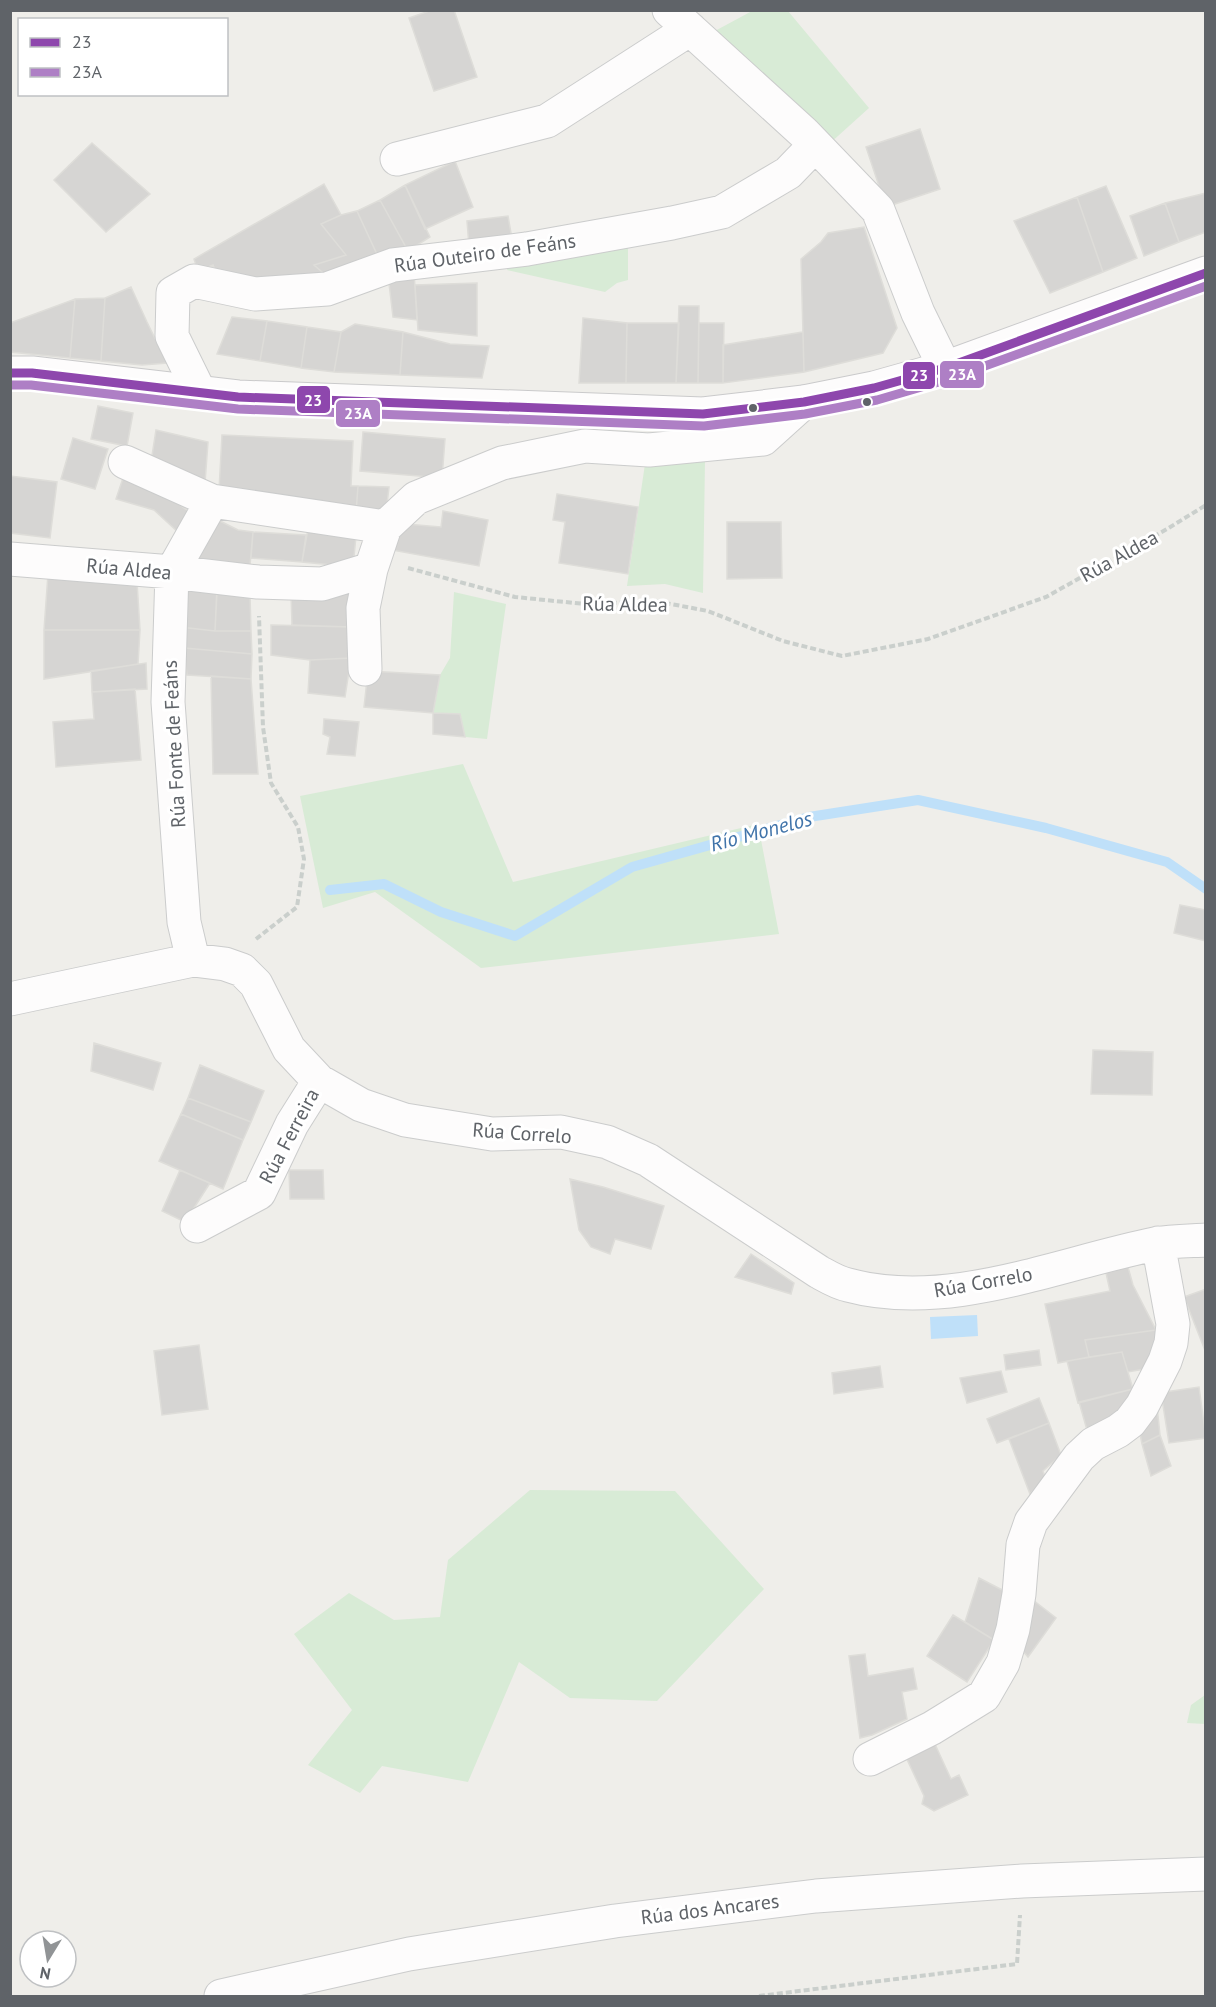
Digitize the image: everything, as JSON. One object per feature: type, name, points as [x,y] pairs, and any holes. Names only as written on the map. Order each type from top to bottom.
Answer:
[{"type":"street","points":[[397,159],[547,122],[680,20],[815,145],[878,210],[918,313],[945,368]]},
{"type":"street","name":"Rúa Outeiro de Feáns","points":[[200,393],[172,336],[173,293],[194,281],[255,294],[327,289],[393,265],[527,249],[722,213],[788,173],[815,145]]},
{"type":"street","points":[[10,373],[32,373],[250,397],[691,414],[804,402],[874,388],[945,368],[1206,273]]},
{"type":"street","points":[[365,669],[363,608],[371,569],[385,527],[416,498],[502,463],[585,446],[649,450],[763,439],[804,402]]},
{"type":"street","points":[[125,462],[212,501],[385,527]]},
{"type":"street","name":"Rúa Fonte de Feáns","points":[[193,960],[184,922],[168,702],[172,572],[212,501]]},
{"type":"street","name":"Rúa Aldea","points":[[10,559],[172,572],[258,582],[322,584],[371,569]]},
{"type":"street","name":"Rúa Correlo","points":[[10,999],[193,960],[225,964],[242,970],[256,984],[289,1049],[319,1081],[361,1105],[405,1120],[492,1134],[561,1132],[607,1142],[648,1160],[819,1272],[845,1285],[875,1291],[933,1293],[983,1286],[1158,1244],[1206,1240]]},
{"type":"street","name":"Rúa Ferreira","points":[[197,1226],[259,1193],[292,1124],[319,1081]]},
{"type":"street","points":[[870,1759],[932,1728],[984,1696],[1003,1663],[1019,1594],[1023,1545],[1030,1522],[1079,1457],[1093,1444],[1130,1422],[1142,1406],[1165,1361],[1171,1343],[1173,1324],[1158,1244]]},
{"type":"street","name":"Rúa dos Ancares","points":[[220,1996],[409,1954],[615,1921],[816,1896],[1022,1881],[1206,1874]]},
{"type":"path","name":"Rúa Aldea","points":[[371,569],[408,568],[515,597],[585,604],[655,601],[708,611],[783,641],[842,657],[928,639],[1046,597],[1206,505]]},
{"type":"path","points":[[225,964],[297,907],[304,859],[298,826],[271,783],[262,727],[258,582]]},
{"type":"path","points":[[759,1996],[1017,1964],[1022,1881]]},
{"type":"green space","points":[[752,11],[788,11],[869,108],[828,145],[713,32]]},
{"type":"green space","points":[[628,239],[628,280],[617,283],[605,292],[507,270],[511,257]]},
{"type":"green space","points":[[705,461],[703,593],[665,584],[627,586],[645,464]]},
{"type":"green space","points":[[454,592],[506,604],[487,739],[433,734],[433,713],[440,675],[450,658]]},
{"type":"green space","points":[[463,764],[513,882],[758,824],[779,934],[481,968],[375,892],[323,908],[300,796]]},
{"type":"green space","points":[[530,1490],[675,1491],[764,1589],[657,1701],[570,1698],[519,1662],[468,1782],[382,1766],[360,1793],[308,1765],[352,1710],[294,1634],[349,1593],[394,1620],[440,1617],[448,1560]]},
{"type":"green space","points":[[1205,1695],[1205,1724],[1187,1723],[1191,1705]]},
{"type":"water","points":[[977,1315],[978,1336],[931,1339],[930,1317]]},
{"type":"building","points":[[432,10],[454,10],[477,77],[434,91],[409,18]]},
{"type":"building","points":[[920,129],[940,189],[886,207],[866,147]]},
{"type":"building","points":[[92,143],[150,194],[106,232],[54,180]]},
{"type":"building","points":[[455,161],[473,207],[425,229],[405,185]]},
{"type":"building","points":[[324,184],[341,215],[321,224],[346,255],[314,265],[329,278],[219,279],[213,265],[198,271],[194,259]]},
{"type":"building","points":[[405,185],[430,237],[408,251],[380,200]]},
{"type":"building","points":[[1106,186],[1137,258],[1103,272],[1077,197]]},
{"type":"building","points":[[1206,193],[1206,232],[1179,242],[1165,203]]},
{"type":"building","points":[[1077,197],[1103,272],[1050,293],[1014,221]]},
{"type":"building","points":[[380,200],[408,251],[381,263],[357,211]]},
{"type":"building","points":[[1165,203],[1179,242],[1144,256],[1130,216]]},
{"type":"building","points":[[357,211],[381,263],[329,278],[314,265],[346,255],[321,224]]},
{"type":"building","points":[[508,216],[512,239],[469,246],[467,221]]},
{"type":"building","points":[[864,227],[897,328],[883,353],[804,372],[801,259],[828,233]]},
{"type":"building","points":[[414,272],[417,320],[393,317],[388,275]]},
{"type":"building","points":[[477,283],[477,336],[418,330],[415,285]]},
{"type":"building","points":[[131,287],[167,363],[142,365],[101,361],[105,298]]},
{"type":"building","points":[[105,298],[101,361],[70,358],[75,299]]},
{"type":"building","points":[[75,299],[70,358],[10,352],[10,323]]},
{"type":"building","points":[[679,306],[699,306],[698,383],[676,383]]},
{"type":"building","points":[[232,317],[267,321],[260,361],[217,354]]},
{"type":"building","points":[[583,318],[627,323],[626,383],[579,383]]},
{"type":"building","points":[[267,321],[307,327],[301,368],[260,361]]},
{"type":"building","points":[[627,323],[679,323],[676,383],[626,383]]},
{"type":"building","points":[[699,323],[724,323],[723,383],[698,383]]},
{"type":"building","points":[[355,324],[403,332],[400,375],[334,372],[341,332]]},
{"type":"building","points":[[307,327],[341,332],[334,372],[301,368]]},
{"type":"building","points":[[403,332],[450,344],[489,346],[482,378],[400,375]]},
{"type":"building","points":[[803,332],[804,372],[723,383],[723,345]]},
{"type":"building","points":[[98,406],[133,413],[127,446],[91,439]]},
{"type":"building","points":[[156,430],[208,442],[205,483],[151,462]]},
{"type":"building","points":[[363,432],[445,439],[442,478],[360,471]]},
{"type":"building","points":[[222,435],[353,441],[351,486],[358,486],[356,513],[219,490]]},
{"type":"building","points":[[73,438],[108,449],[95,489],[61,479]]},
{"type":"building","points":[[124,475],[160,490],[188,511],[180,534],[154,510],[116,499]]},
{"type":"building","points":[[10,476],[57,482],[50,538],[10,533]]},
{"type":"building","points":[[358,486],[389,487],[386,513],[356,513]]},
{"type":"building","points":[[557,494],[638,507],[628,574],[559,563],[565,522],[553,520]]},
{"type":"building","points":[[443,511],[488,520],[479,566],[392,550],[406,524],[441,527]]},
{"type":"building","points":[[216,519],[238,530],[253,532],[249,576],[194,562]]},
{"type":"building","points":[[727,522],[781,522],[782,578],[727,579]]},
{"type":"building","points":[[308,529],[356,536],[353,567],[302,562]]},
{"type":"building","points":[[253,532],[306,535],[302,562],[251,558]]},
{"type":"building","points":[[48,574],[137,582],[140,630],[44,630]]},
{"type":"building","points":[[183,581],[217,587],[215,631],[180,627]]},
{"type":"building","points":[[217,592],[250,595],[251,631],[215,631]]},
{"type":"building","points":[[291,593],[352,594],[351,627],[292,625]]},
{"type":"building","points":[[271,625],[351,627],[351,658],[310,660],[271,655]]},
{"type":"building","points":[[180,627],[215,631],[251,631],[252,654],[184,648]]},
{"type":"building","points":[[44,630],[140,630],[138,664],[44,679]]},
{"type":"building","points":[[184,648],[252,654],[251,679],[187,675]]},
{"type":"building","points":[[351,658],[345,697],[308,693],[310,660]]},
{"type":"building","points":[[146,663],[147,689],[92,692],[91,671]]},
{"type":"building","points":[[368,671],[440,675],[433,713],[364,707]]},
{"type":"building","points":[[211,676],[251,679],[258,774],[213,774]]},
{"type":"building","points":[[135,689],[141,760],[56,767],[53,722],[94,719],[92,692]]},
{"type":"building","points":[[433,713],[460,714],[465,737],[433,734]]},
{"type":"building","points":[[324,719],[359,722],[355,756],[327,754],[330,737],[323,734]]},
{"type":"building","points":[[1180,905],[1206,910],[1206,941],[1174,933]]},
{"type":"building","points":[[94,1043],[161,1063],[153,1090],[91,1071]]},
{"type":"building","points":[[1093,1050],[1153,1052],[1152,1095],[1091,1094]]},
{"type":"building","points":[[200,1065],[264,1091],[251,1122],[188,1098]]},
{"type":"building","points":[[188,1098],[251,1122],[243,1140],[181,1114]]},
{"type":"building","points":[[181,1114],[243,1140],[223,1189],[159,1161]]},
{"type":"building","points":[[180,1170],[210,1183],[185,1222],[162,1211]]},
{"type":"building","points":[[289,1170],[323,1170],[324,1199],[290,1199]]},
{"type":"building","points":[[570,1179],[664,1206],[651,1249],[615,1239],[610,1254],[591,1247],[579,1230]]},
{"type":"building","points":[[751,1254],[794,1283],[791,1294],[735,1277]]},
{"type":"building","points":[[1128,1267],[1133,1285],[1156,1330],[1085,1340],[1089,1357],[1058,1363],[1045,1304],[1110,1291],[1106,1273]]},
{"type":"building","points":[[1206,1289],[1206,1353],[1184,1297]]},
{"type":"building","points":[[1156,1330],[1161,1347],[1150,1368],[1128,1372],[1122,1352],[1089,1357],[1085,1340]]},
{"type":"building","points":[[199,1345],[208,1409],[162,1415],[154,1351]]},
{"type":"building","points":[[1039,1350],[1041,1365],[1006,1370],[1004,1355]]},
{"type":"building","points":[[1122,1352],[1133,1389],[1078,1403],[1067,1361]]},
{"type":"building","points":[[880,1366],[883,1387],[834,1394],[832,1373]]},
{"type":"building","points":[[1001,1371],[1007,1392],[967,1403],[960,1378]]},
{"type":"building","points":[[1199,1387],[1206,1438],[1169,1443],[1162,1399],[1165,1392]]},
{"type":"building","points":[[1133,1389],[1135,1403],[1089,1437],[1079,1402]]},
{"type":"building","points":[[1039,1398],[1049,1423],[997,1443],[987,1419]]},
{"type":"building","points":[[1157,1406],[1160,1435],[1142,1444],[1138,1424]]},
{"type":"building","points":[[1049,1423],[1061,1455],[1043,1471],[1045,1477],[1030,1494],[1009,1439]]},
{"type":"building","points":[[1160,1435],[1171,1466],[1151,1476],[1142,1444]]},
{"type":"building","points":[[979,1578],[1008,1593],[994,1640],[965,1622]]},
{"type":"building","points":[[1033,1600],[1056,1618],[1028,1657],[1017,1644]]},
{"type":"building","points":[[953,1615],[994,1640],[967,1682],[927,1656]]},
{"type":"building","points":[[865,1654],[868,1676],[913,1668],[917,1689],[902,1692],[907,1719],[860,1738],[849,1656]]},
{"type":"building","points":[[934,1742],[951,1779],[959,1775],[968,1795],[934,1811],[922,1804],[924,1796],[905,1755]]},
{"type":"waterway","name":"Río Monelos","points":[[330,890],[384,884],[441,912],[515,936],[632,867],[809,817],[918,800],[1046,828],[1167,862],[1206,889]]},
{"type":"transit line","name":"23","points":[[10,373],[32,373],[238,397],[703,414],[804,402],[874,388],[945,368],[1206,273]]},
{"type":"transit line","name":"23A","points":[[10,385],[31,385],[238,409],[704,426],[805,414],[877,400],[949,379],[1206,286]]}]
